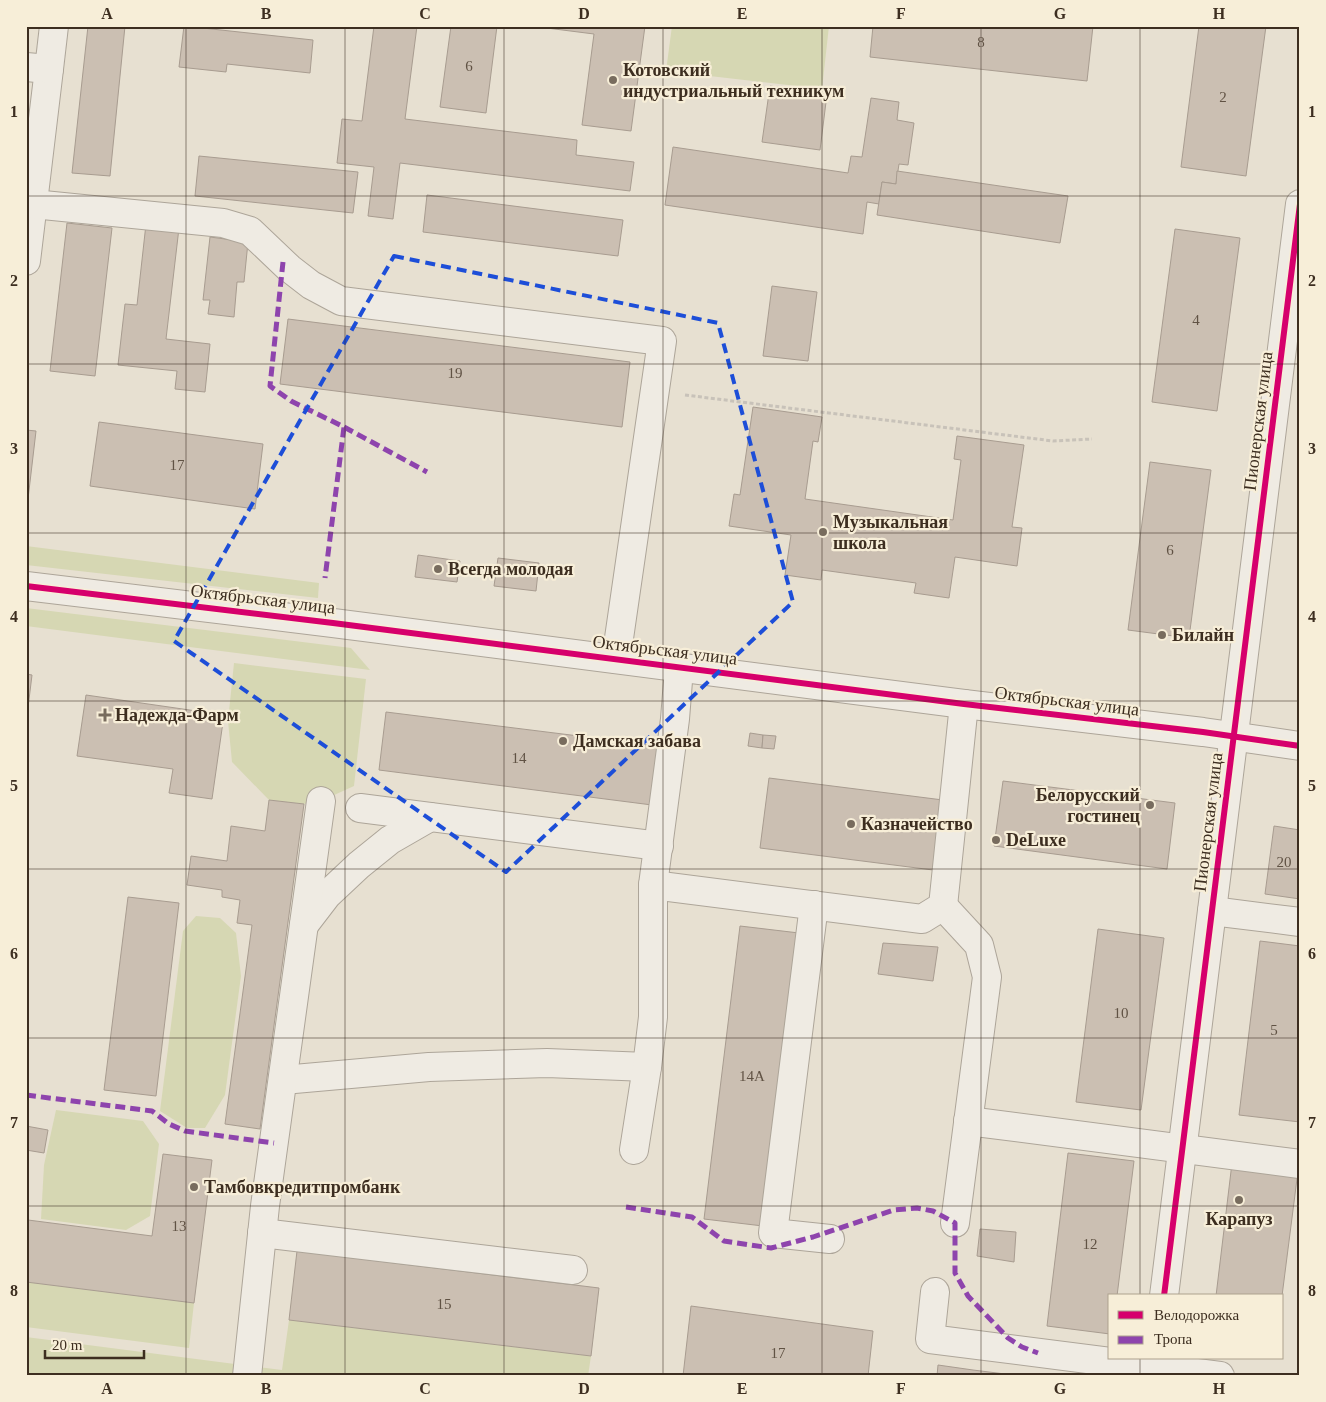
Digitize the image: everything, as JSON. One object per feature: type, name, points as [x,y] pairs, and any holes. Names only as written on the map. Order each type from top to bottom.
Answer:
[{"type":"street","points":[[26,261],[33,204],[38,68],[54,26]]},
{"type":"street","points":[[33,204],[223,223],[250,231],[310,285],[341,301],[662,341],[616,659]]},
{"type":"street","name":"Пионерская улица","points":[[1164,1294],[1233,737],[1291,341],[1300,204]]},
{"type":"street","name":"Октябрьская улица","points":[[26,586],[323,621],[964,704],[1203,732],[1300,746]]},
{"type":"street","points":[[634,1150],[648,1067],[653,1017],[653,885],[675,719],[679,668]]},
{"type":"street","points":[[955,1223],[987,977],[979,946],[943,906],[964,704]]},
{"type":"street","points":[[247,1376],[262,1233],[321,801]]},
{"type":"street","points":[[360,808],[659,846]]},
{"type":"street","points":[[303,926],[327,895],[359,865],[390,840],[430,817]]},
{"type":"street","points":[[653,885],[922,919],[943,906]]},
{"type":"street","points":[[814,905],[773,1233],[830,1239]]},
{"type":"street","points":[[1212,911],[1300,922]]},
{"type":"street","points":[[282,1080],[439,1067],[547,1063],[648,1067]]},
{"type":"street","points":[[968,1121],[1300,1164]]},
{"type":"street","points":[[262,1233],[573,1270]]},
{"type":"street","points":[[935,1292],[930,1339],[1220,1376]]},
{"type":"path","points":[[655,391],[1053,441],[1092,439]]},
{"type":"highlighted area","points":[[394,256],[718,323],[793,602],[506,872],[174,641]]},
{"type":"green space","points":[[672,26],[829,26],[822,89],[666,71]]},
{"type":"green space","points":[[26,546],[319,583],[318,598],[26,565]]},
{"type":"green space","points":[[26,608],[351,648],[370,670],[26,626]]},
{"type":"green space","points":[[234,663],[366,679],[354,786],[321,801],[304,804],[269,800],[232,762],[228,721]]},
{"type":"green space","points":[[196,916],[220,918],[236,933],[241,976],[225,1095],[205,1128],[187,1128],[160,1111],[183,931]]},
{"type":"green space","points":[[56,1110],[143,1121],[159,1144],[150,1216],[126,1230],[41,1219],[44,1165]]},
{"type":"green space","points":[[26,1282],[194,1303],[189,1348],[26,1327]]},
{"type":"green space","points":[[289,1320],[591,1356],[588,1376],[26,1376],[26,1337],[282,1370]]},
{"type":"building","points":[[88,26],[125,26],[110,176],[72,173]]},
{"type":"building","points":[[184,26],[313,40],[310,73],[227,64],[226,72],[179,67]]},
{"type":"building","points":[[374,26],[417,26],[405,119],[577,140],[576,155],[634,162],[630,191],[400,163],[393,219],[368,216],[374,167],[337,163],[342,119],[362,121]]},
{"type":"building","points":[[451,26],[497,26],[486,113],[440,107]]},
{"type":"building","name":"Котовский индустриальный техникум","points":[[531,26],[645,26],[631,131],[582,125],[594,34]]},
{"type":"building","points":[[873,26],[1093,26],[1087,81],[870,57]]},
{"type":"building","points":[[1199,26],[1266,26],[1246,176],[1181,167]]},
{"type":"building","points":[[770,86],[827,94],[820,150],[762,142]]},
{"type":"building","points":[[871,98],[899,102],[897,120],[914,123],[908,165],[899,164],[896,184],[882,182],[879,204],[867,202],[863,234],[665,205],[673,147],[848,173],[851,156],[862,157]]},
{"type":"building","points":[[199,156],[358,172],[353,213],[195,196]]},
{"type":"building","points":[[897,171],[1068,196],[1060,243],[877,215],[882,182],[896,184]]},
{"type":"building","points":[[427,195],[623,220],[618,256],[423,232]]},
{"type":"building","points":[[67,223],[112,228],[95,376],[50,371]]},
{"type":"building","points":[[146,224],[179,228],[166,339],[210,344],[205,392],[175,389],[177,371],[118,365],[125,304],[137,305]]},
{"type":"building","points":[[1175,229],[1240,238],[1217,411],[1152,402]]},
{"type":"building","points":[[210,237],[248,242],[244,282],[237,282],[234,317],[208,314],[210,300],[203,300]]},
{"type":"building","points":[[772,286],[817,292],[808,361],[763,356]]},
{"type":"building","points":[[288,319],[630,362],[622,427],[280,384]]},
{"type":"building","points":[[753,407],[822,417],[818,442],[813,441],[805,499],[953,520],[961,460],[954,459],[957,436],[1024,445],[1012,527],[1022,528],[1017,566],[955,557],[949,598],[914,593],[916,583],[822,570],[821,580],[785,575],[791,535],[729,526],[734,494],[740,495]]},
{"type":"building","points":[[99,422],[263,444],[255,509],[90,486]]},
{"type":"building","points":[[26,430],[36,431],[28,499],[26,499]]},
{"type":"building","points":[[1150,462],[1211,470],[1189,638],[1128,630]]},
{"type":"building","name":"Всегда молодая","points":[[418,555],[460,561],[457,582],[415,577]]},
{"type":"building","points":[[498,558],[539,563],[536,591],[494,586]]},
{"type":"building","points":[[26,674],[32,675],[26,724]]},
{"type":"building","points":[[86,695],[224,715],[212,799],[169,793],[173,769],[77,756]]},
{"type":"building","points":[[386,712],[659,746],[652,805],[379,770]]},
{"type":"building","points":[[750,733],[763,735],[762,748],[748,746]]},
{"type":"building","points":[[763,735],[776,736],[774,749],[762,748]]},
{"type":"building","name":"Казначейство","points":[[769,778],[943,800],[933,870],[760,848]]},
{"type":"building","points":[[1003,781],[1175,803],[1167,869],[994,846]]},
{"type":"building","points":[[269,800],[304,804],[260,1129],[225,1124],[252,925],[237,923],[240,900],[222,897],[222,890],[187,885],[191,856],[227,861],[231,826],[265,831]]},
{"type":"building","points":[[1274,826],[1300,830],[1300,899],[1265,894]]},
{"type":"building","points":[[128,897],[179,903],[156,1096],[104,1090]]},
{"type":"building","points":[[740,926],[799,933],[763,1226],[704,1219]]},
{"type":"building","points":[[1098,929],[1164,938],[1141,1110],[1076,1102]]},
{"type":"building","points":[[1260,941],[1300,946],[1300,1122],[1239,1115]]},
{"type":"building","points":[[883,943],[938,947],[933,981],[878,974]]},
{"type":"building","points":[[26,1126],[48,1130],[44,1153],[26,1150]]},
{"type":"building","points":[[1068,1153],[1134,1161],[1117,1294],[1108,1294],[1108,1334],[1047,1326]]},
{"type":"building","points":[[163,1154],[212,1160],[194,1303],[26,1282],[26,1232],[28,1220],[152,1236]]},
{"type":"building","points":[[1232,1163],[1298,1171],[1282,1294],[1216,1294]]},
{"type":"building","points":[[980,1229],[1016,1232],[1014,1262],[977,1256]]},
{"type":"building","points":[[297,1251],[599,1288],[591,1356],[289,1320]]},
{"type":"building","points":[[691,1306],[873,1331],[868,1376],[683,1376]]},
{"type":"building","points":[[938,1365],[973,1370],[1021,1376],[937,1376]]},
{"type":"marked path","points":[[283,262],[270,386],[291,401],[344,427],[325,578]]},
{"type":"marked path","points":[[344,427],[427,472]]},
{"type":"marked path","points":[[26,1095],[152,1111],[169,1124],[185,1131],[274,1143]]},
{"type":"marked path","points":[[626,1207],[692,1217],[724,1241],[771,1248],[813,1237],[894,1210],[917,1208],[933,1211],[955,1223],[955,1273],[968,1296],[1008,1338],[1022,1347],[1038,1353]]},
{"type":"cycle path","points":[[1164,1294],[1300,204]]},
{"type":"cycle path","points":[[26,586],[333,623],[964,704],[1203,732],[1300,746]]},
{"type":"place","name":"Котовский индустриальный техникум","points":[[613,80]]},
{"type":"place","name":"Музыкальная школа","points":[[823,532]]},
{"type":"place","name":"Всегда молодая","points":[[438,569]]},
{"type":"place","name":"Билайн","points":[[1162,635]]},
{"type":"place","name":"Надежда-Фарм","points":[[105,715]]},
{"type":"place","name":"Дамская забава","points":[[563,741]]},
{"type":"place","name":"Белорусский гостинец","points":[[1150,805]]},
{"type":"place","name":"Казначейство","points":[[851,824]]},
{"type":"place","name":"DeLuxe","points":[[996,840]]},
{"type":"place","name":"Тамбовкредитпромбанк","points":[[194,1187]]},
{"type":"place","name":"Карапуз","points":[[1239,1200]]}]
